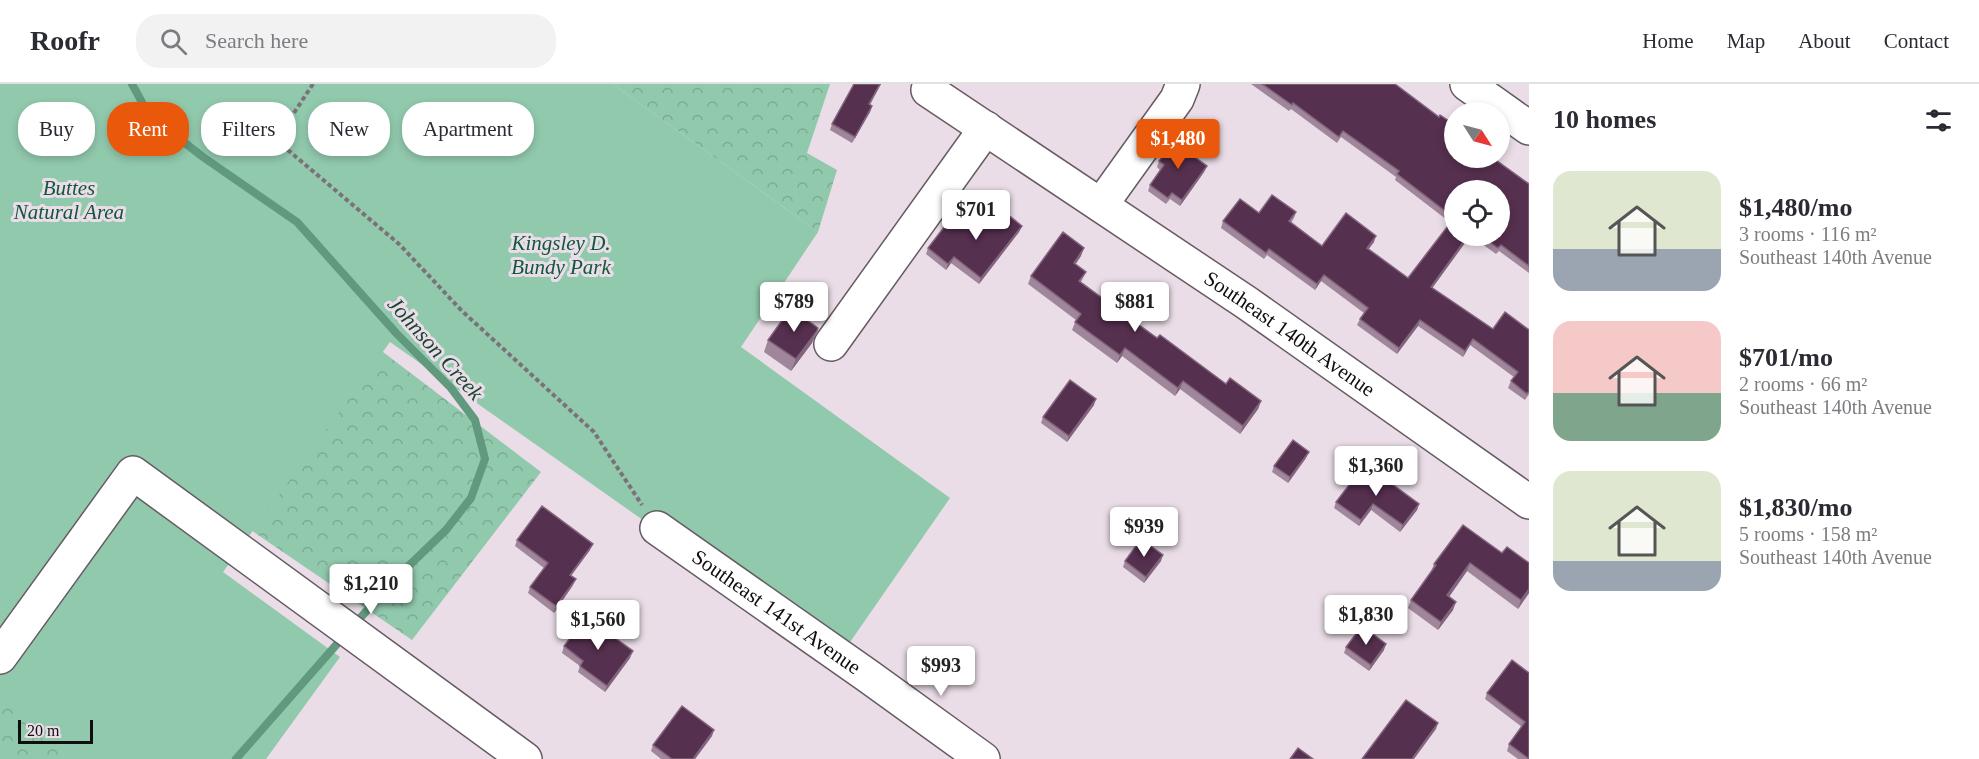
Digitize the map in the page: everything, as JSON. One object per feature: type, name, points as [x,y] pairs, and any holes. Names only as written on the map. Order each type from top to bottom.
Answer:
[{"type":"street","points":[[1101,205],[1177,99],[1184,84]]},
{"type":"street","points":[[1467,84],[1529,127]]},
{"type":"street","name":"Southeast 140th Avenue","points":[[924,95],[986,128],[1101,205],[1246,303],[1529,502]]},
{"type":"street","points":[[831,344],[986,128]]},
{"type":"street","points":[[0,657],[133,473],[525,759]]},
{"type":"street","name":"Southeast 141st Avenue","points":[[657,528],[983,759]]},
{"type":"path","points":[[313,84],[276,140],[399,244],[462,311],[594,432],[657,528]]},
{"type":"green space","name":"Buttes Natural Area","points":[[0,84],[33,102],[18,102],[18,156],[95,156],[95,136],[105,141],[107,156],[125,156],[541,472],[412,640],[129,447],[228,759],[0,759]]},
{"type":"green space","name":"Kingsley D. Bundy Park","points":[[0,84],[613,84],[818,232],[741,347],[950,498],[839,658],[390,342],[223,572],[340,657],[266,759],[80,759],[0,702]]},
{"type":"green space","points":[[613,84],[830,84],[807,153],[837,170],[818,232]]},
{"type":"building","points":[[854,84],[880,84],[869,104],[872,106],[855,137],[832,124]]},
{"type":"building","points":[[1262,84],[1395,84],[1439,117],[1440,115],[1444,118],[1444,168],[1507,168],[1529,184],[1529,266],[1502,246],[1510,246],[1510,180],[1444,180],[1444,210],[1397,174],[1399,171],[1343,131],[1339,137],[1293,103],[1292,105]]},
{"type":"building","points":[[1179,135],[1197,149],[1192,155],[1207,166],[1182,200],[1172,193],[1168,198],[1150,185],[1164,165],[1159,161]]},
{"type":"building","points":[[1272,195],[1296,212],[1289,221],[1322,246],[1346,213],[1376,236],[1367,248],[1408,278],[1444,231],[1444,246],[1461,246],[1431,287],[1493,329],[1505,312],[1529,330],[1529,391],[1527,394],[1511,381],[1518,372],[1473,339],[1465,351],[1420,320],[1399,348],[1360,319],[1368,308],[1324,275],[1317,284],[1269,249],[1266,253],[1223,221],[1240,199],[1259,213]]},
{"type":"building","points":[[997,206],[1022,226],[981,278],[954,257],[948,264],[928,248],[954,214],[977,231]]},
{"type":"building","points":[[1063,232],[1084,248],[1074,263],[1086,272],[1079,281],[1157,338],[1160,335],[1226,384],[1230,378],[1261,401],[1243,426],[1183,381],[1178,388],[1125,348],[1120,355],[1075,322],[1081,314],[1031,276]]},
{"type":"building","points":[[793,305],[809,317],[807,320],[818,328],[796,359],[768,340]]},
{"type":"building","points":[[1070,380],[1096,399],[1069,436],[1043,417]]},
{"type":"building","points":[[1293,440],[1309,452],[1290,477],[1274,466]]},
{"type":"building","points":[[1365,464],[1419,504],[1403,525],[1373,504],[1361,520],[1336,502]]},
{"type":"building","points":[[542,506],[593,544],[570,575],[576,579],[556,606],[530,587],[548,563],[517,540]]},
{"type":"building","points":[[1463,525],[1502,553],[1507,547],[1529,563],[1529,589],[1521,600],[1470,563],[1447,595],[1456,602],[1441,622],[1411,600]]},
{"type":"building","points":[[1141,539],[1163,555],[1146,577],[1125,561]]},
{"type":"building","points":[[586,617],[633,651],[607,686],[580,666],[583,661],[564,646]]},
{"type":"building","points":[[1362,626],[1386,644],[1371,665],[1346,647]]},
{"type":"building","points":[[1512,660],[1529,673],[1529,759],[1509,744],[1525,722],[1487,693]]},
{"type":"building","points":[[1406,700],[1438,723],[1412,759],[1362,759]]},
{"type":"building","points":[[682,706],[714,730],[693,759],[672,759],[653,745]]},
{"type":"building","points":[[1298,748],[1313,759],[1290,759]]},
{"type":"waterway","name":"Johnson Creek","points":[[132,84],[149,115],[203,157],[297,222],[397,334],[451,388],[475,420],[485,459],[471,498],[446,530],[393,581],[354,625]]},
{"type":"waterway","name":"Johnson Creek","points":[[236,759],[344,636]]}]
